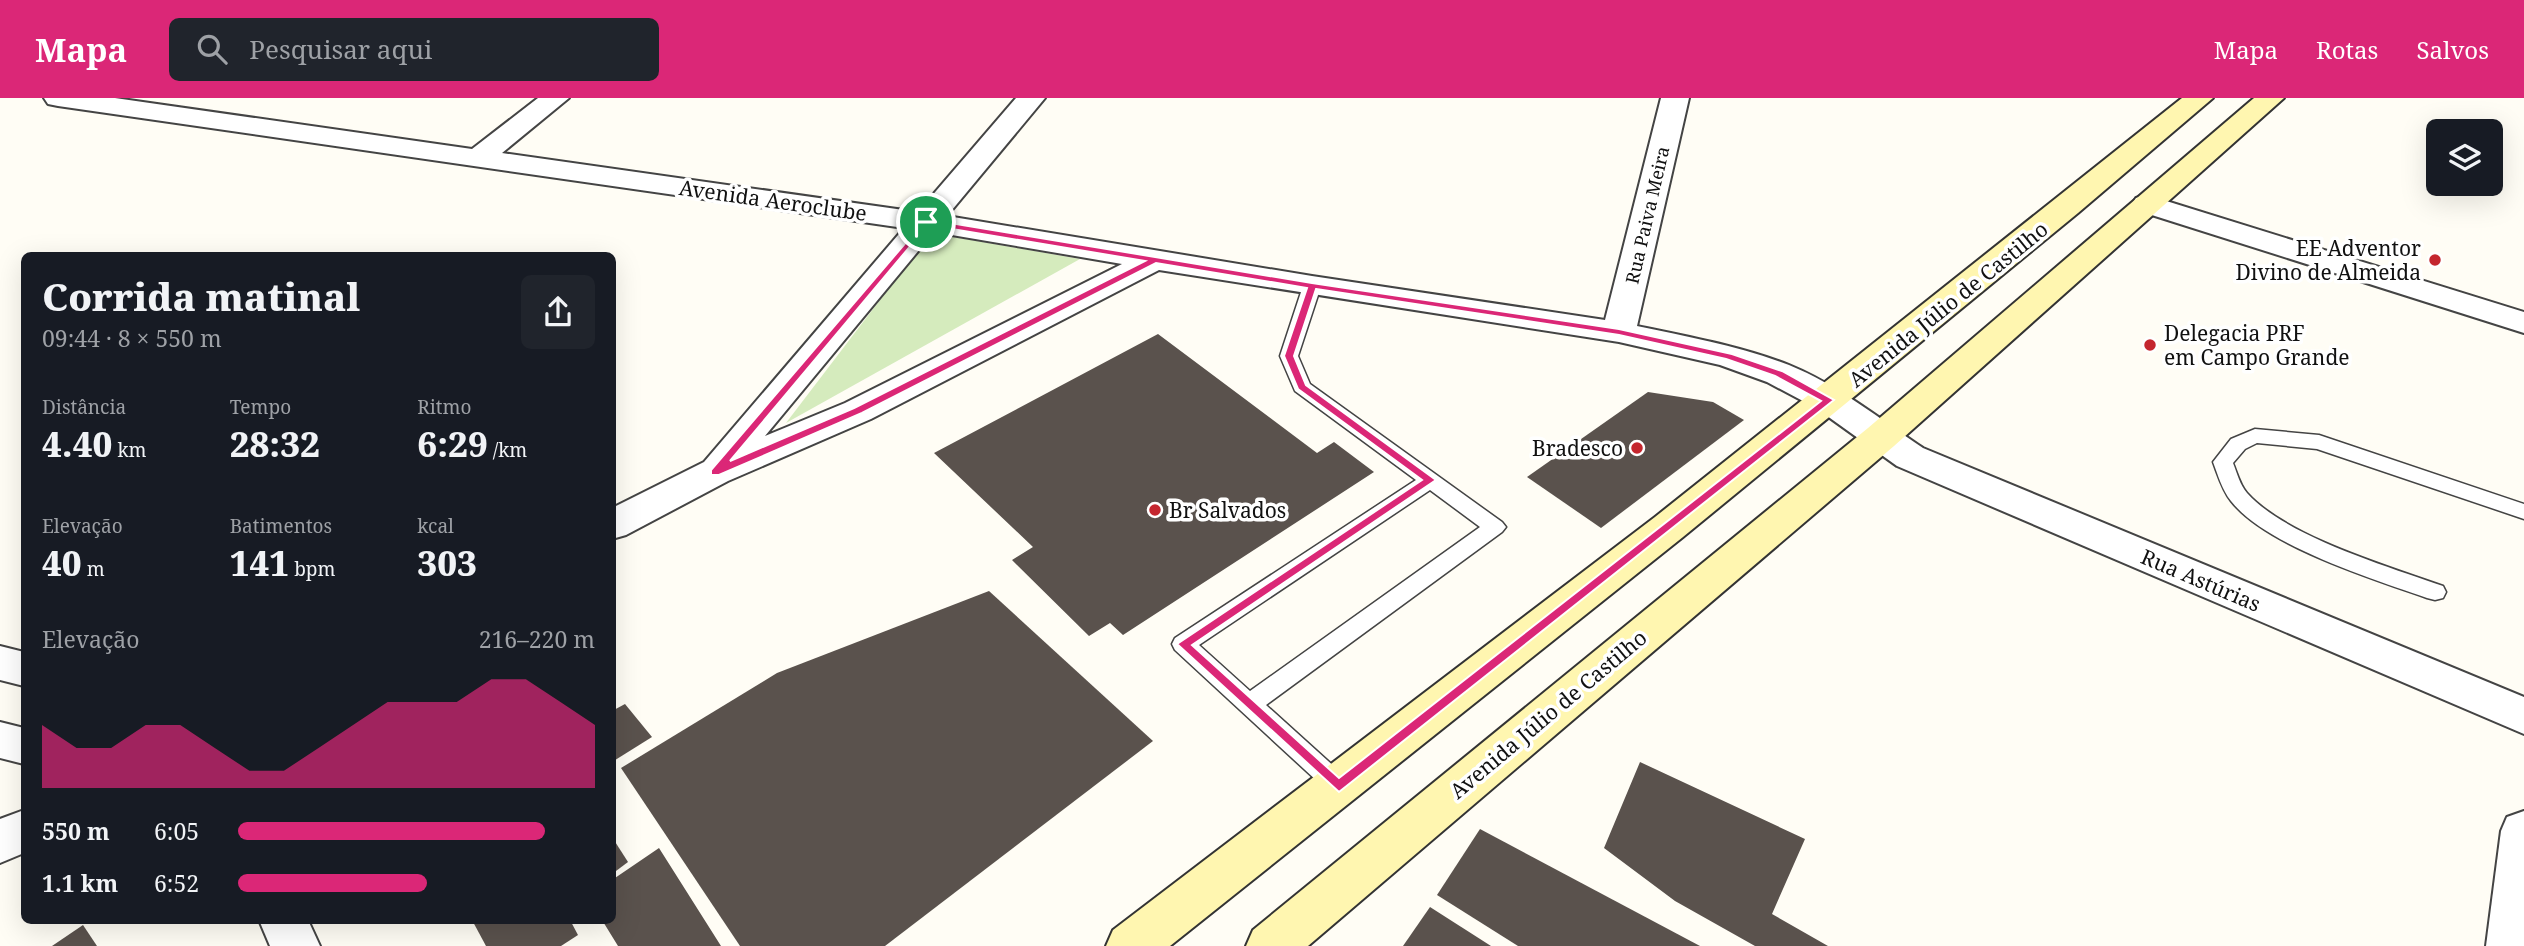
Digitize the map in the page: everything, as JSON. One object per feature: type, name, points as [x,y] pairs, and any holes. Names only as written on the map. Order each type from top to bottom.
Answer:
[{"type":"main road","name":"Avenida Júlio de Castilho","points":[[1130,946],[1339,786],[1828,400],[2199,98]]},
{"type":"main road","name":"Avenida Júlio de Castilho","points":[[1271,946],[1881,437],[2270,98]]},
{"type":"street","name":"Avenida Aeroclube","points":[[58,98],[96,100],[926,222],[1312,286],[1619,332],[1728,356],[1779,374],[1828,400],[1881,437]]},
{"type":"street","points":[[478,158],[555,98]]},
{"type":"street","points":[[715,472],[1031,98]]},
{"type":"street","name":"Rua Paiva Meira","points":[[1619,332],[1675,98]]},
{"type":"street","points":[[2147,204],[2524,323]]},
{"type":"street","points":[[616,524],[715,472],[858,411],[1154,260]]},
{"type":"street","name":"Rua Astúrias","points":[[1881,437],[1910,457],[2524,716]]},
{"type":"street","points":[[0,663],[21,668]]},
{"type":"street","points":[[0,740],[21,745]]},
{"type":"street","points":[[2511,946],[2524,831]]},
{"type":"street","points":[[0,842],[21,832]]},
{"type":"street","points":[[285,924],[295,946]]},
{"type":"lane","points":[[1250,704],[1495,527],[1302,387],[1289,356],[1312,286]]},
{"type":"lane","points":[[2435,592],[2362,566],[2267,521],[2238,497],[2223,462],[2238,444],[2255,436],[2319,443],[2524,512]]},
{"type":"lane","points":[[1339,786],[1183,644],[1430,480]]},
{"type":"green space","points":[[931,233],[1080,259],[786,423]]},
{"type":"building","name":"Br Salvados","points":[[1158,334],[1317,453],[1334,442],[1374,472],[1123,635],[1110,623],[1089,636],[1012,560],[1033,547],[934,453]]},
{"type":"building","name":"Bradesco","points":[[1648,392],[1713,402],[1744,420],[1601,528],[1527,477]]},
{"type":"building","points":[[989,591],[1153,741],[885,946],[740,946],[621,768],[777,673]]},
{"type":"building","points":[[625,704],[652,737],[616,760],[616,709]]},
{"type":"building","points":[[1640,762],[1805,839],[1772,914],[1828,946],[1755,946],[1675,901],[1604,848]]},
{"type":"building","points":[[1480,829],[1700,946],[1518,946],[1437,895]]},
{"type":"building","points":[[616,843],[628,862],[616,871]]},
{"type":"building","points":[[659,848],[721,946],[618,946],[604,924],[616,924],[616,877]]},
{"type":"building","points":[[1430,907],[1491,946],[1403,946]]},
{"type":"building","points":[[474,924],[572,924],[578,935],[561,946],[486,946]]},
{"type":"building","points":[[83,925],[97,946],[52,946]]},
{"type":"place","name":"EE Adventor Divino de Almeida","points":[[2435,260]]},
{"type":"place","name":"Delegacia PRF em Campo Grande","points":[[2150,345]]},
{"type":"place","name":"Bradesco","points":[[1637,448]]},
{"type":"place","name":"Br Salvados","points":[[1155,510]]},
{"type":"route","points":[[926,222],[715,472],[858,411],[1154,260],[1312,286],[1289,356],[1302,387],[1430,480],[1183,644],[1339,786],[1828,400],[1779,374],[1728,356],[1619,332],[1312,286],[926,222]]}]
